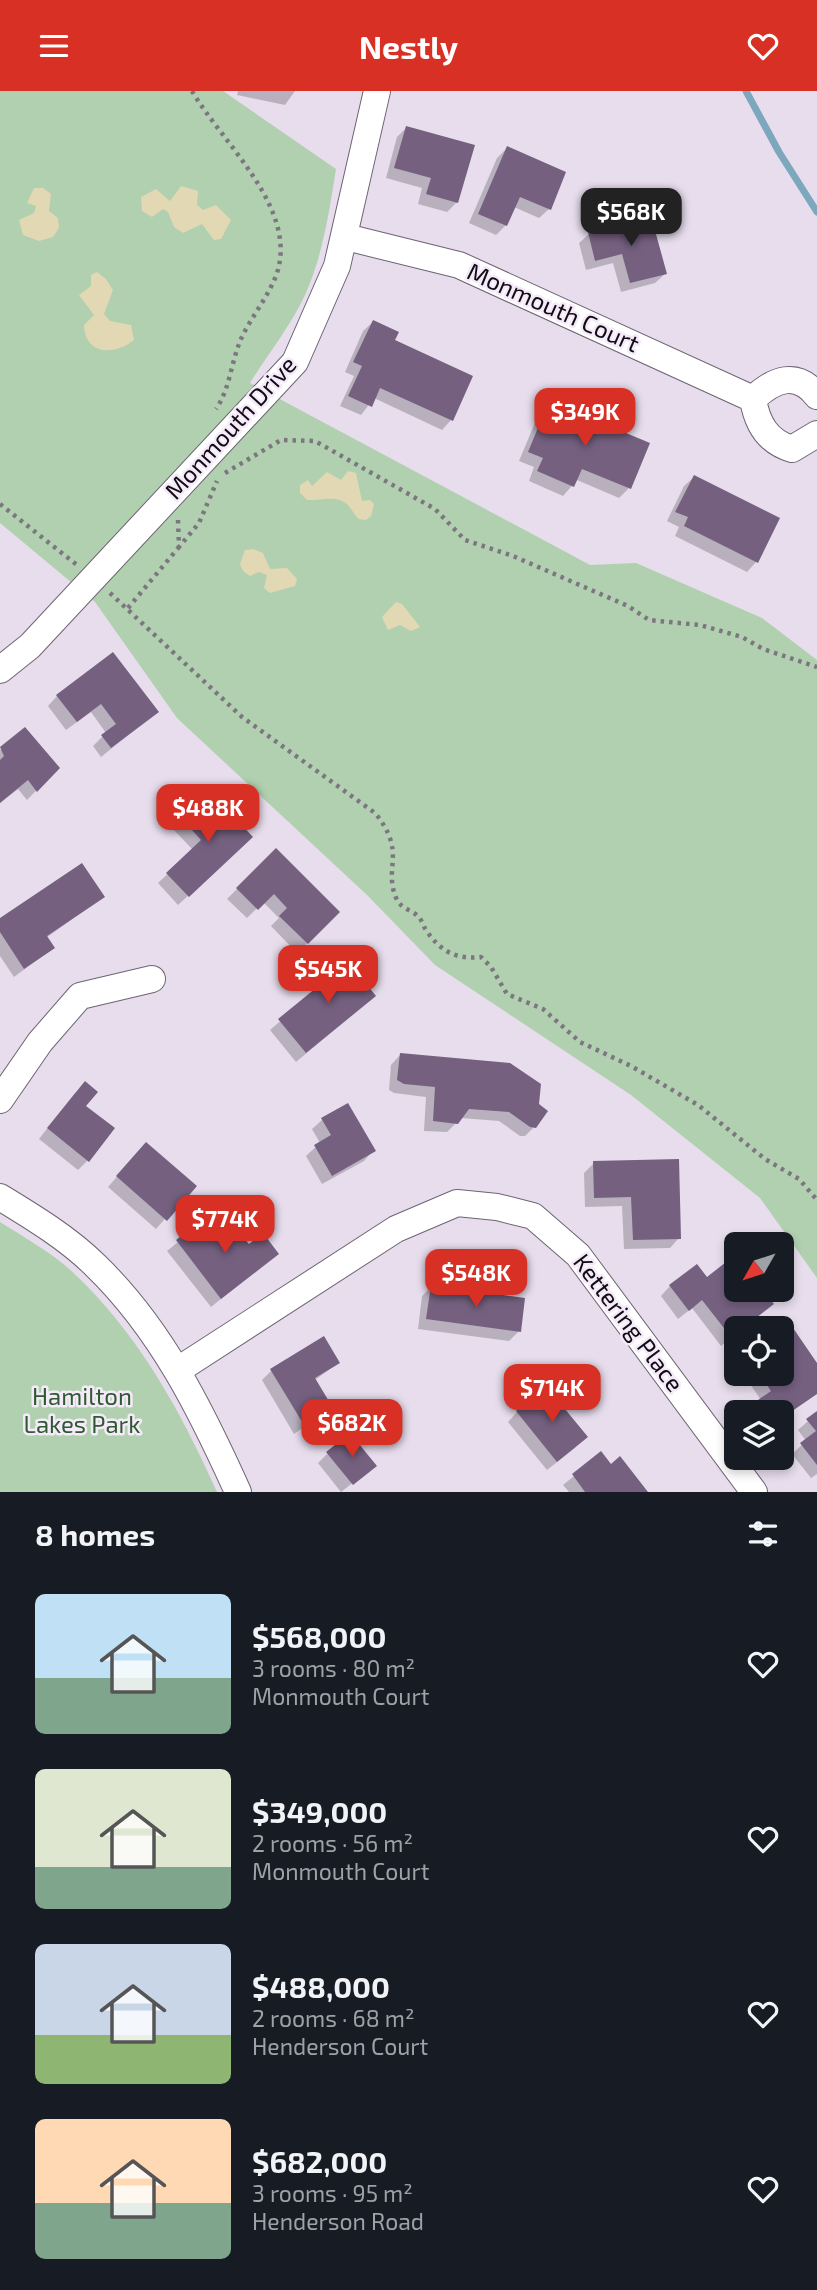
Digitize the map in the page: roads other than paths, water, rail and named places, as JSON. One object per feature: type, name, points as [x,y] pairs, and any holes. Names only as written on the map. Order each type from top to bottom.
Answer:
[{"type":"street","name":"Monmouth Drive","points":[[0,670],[30,646],[295,362],[319,313],[346,237],[377,91]]},
{"type":"street","name":"Monmouth Court","points":[[346,237],[459,265],[753,399]]},
{"type":"street","points":[[817,396],[809,385],[788,380],[769,384],[753,399],[762,428],[777,445],[792,449],[817,434]]},
{"type":"street","points":[[0,1100],[40,1042],[80,996],[152,979]]},
{"type":"street","points":[[0,1197],[30,1215],[96,1265],[139,1316],[178,1370],[204,1416],[238,1492]]},
{"type":"street","name":"Kettering Place","points":[[178,1370],[396,1229],[457,1203],[497,1207],[533,1216],[578,1255],[754,1492]]},
{"type":"waterway","points":[[746,91],[779,152],[817,212]]},
{"type":"park label","name":"Hamilton Lakes Park","points":[[82,1411]]}]
